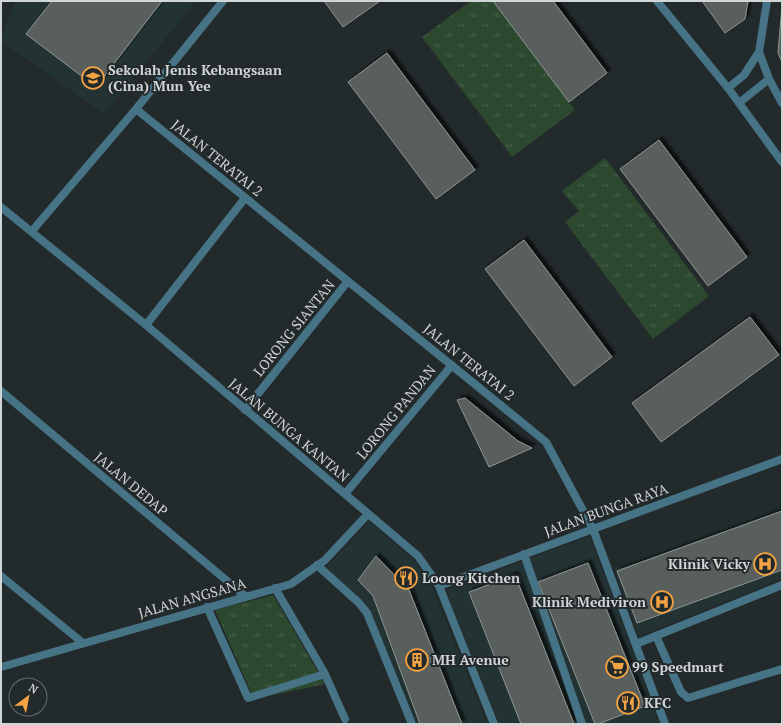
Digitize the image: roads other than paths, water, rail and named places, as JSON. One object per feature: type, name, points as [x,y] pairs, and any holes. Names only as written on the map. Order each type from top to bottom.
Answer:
[{"type":"street","points":[[32,231],[136,109],[223,1]]},
{"type":"street","points":[[657,1],[728,88],[782,162]]},
{"type":"street","points":[[728,88],[744,75],[758,52],[767,1]]},
{"type":"street","points":[[758,52],[769,79],[782,103]]},
{"type":"street","points":[[739,104],[769,79]]},
{"type":"street","name":"JALAN TERATAI 2","points":[[136,109],[546,442],[593,529],[665,724]]},
{"type":"street","points":[[146,325],[245,198]]},
{"type":"street","name":"JALAN BUNGA KANTAN","points":[[1,207],[146,325],[418,556],[439,586],[494,724]]},
{"type":"street","name":"LORONG SIANTAN","points":[[245,410],[348,281]]},
{"type":"street","name":"LORONG PANDAN","points":[[345,494],[452,365]]},
{"type":"street","name":"JALAN DEDAP","points":[[1,391],[245,596]]},
{"type":"street","name":"JALAN BUNGA RAYA","points":[[439,586],[782,459]]},
{"type":"street","name":"JALAN ANGSANA","points":[[1,667],[291,584],[325,560],[368,514]]},
{"type":"street","points":[[524,554],[582,724]]},
{"type":"street","points":[[317,565],[359,603],[367,613],[412,724]]},
{"type":"street","points":[[1,576],[83,643]]},
{"type":"street","points":[[636,644],[782,585]]},
{"type":"street","points":[[275,588],[325,674],[344,719]]},
{"type":"street","points":[[206,608],[248,698],[325,674]]},
{"type":"street","points":[[656,636],[681,692],[688,698],[782,669]]},
{"type":"place","name":"Sekolah Jenis Kebangsaan (Cina) Mun Yee","points":[[93,78]]},
{"type":"place","name":"Klinik Vicky","points":[[765,564]]},
{"type":"place","name":"Loong Kitchen","points":[[406,578]]},
{"type":"place","name":"Klinik Mediviron","points":[[662,602]]},
{"type":"place","name":"MH Avenue","points":[[417,660]]},
{"type":"place","name":"99 Speedmart","points":[[617,667]]},
{"type":"place","name":"KFC","points":[[628,703]]}]
